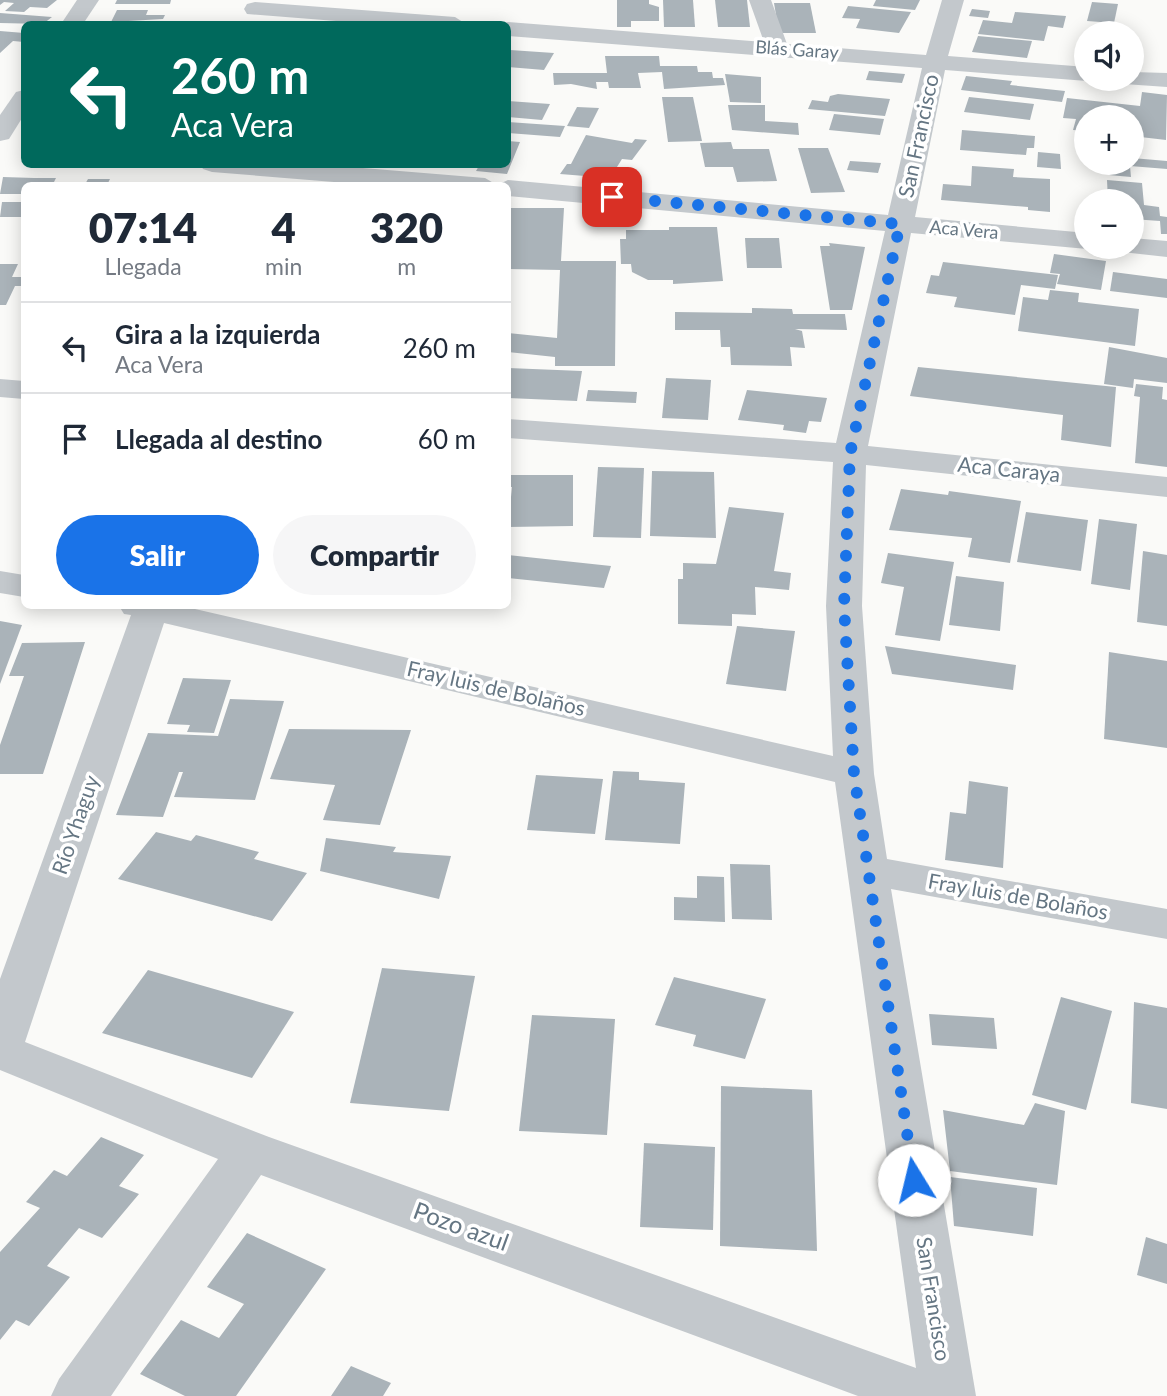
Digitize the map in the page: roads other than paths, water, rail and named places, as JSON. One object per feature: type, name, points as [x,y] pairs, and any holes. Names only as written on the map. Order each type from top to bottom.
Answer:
[{"type":"street","points":[[74,21],[88,0]]},
{"type":"street","points":[[760,0],[778,49]]},
{"type":"street","name":"San Francisco","points":[[948,1396],[880,963],[870,871],[854,774],[844,606],[850,454],[935,61],[953,0]]},
{"type":"street","points":[[255,9],[415,21]]},
{"type":"street","name":"Blás Garay","points":[[507,20],[778,49],[1074,73]]},
{"type":"street","points":[[1144,79],[1167,80]]},
{"type":"street","points":[[0,134],[21,102]]},
{"type":"street","points":[[271,168],[447,182]]},
{"type":"street","name":"Aca Vera","points":[[511,188],[1074,240]]},
{"type":"street","points":[[1144,247],[1167,249]]},
{"type":"street","points":[[0,388],[21,390]]},
{"type":"street","name":"Aca Caraya","points":[[511,428],[850,454],[1167,487]]},
{"type":"street","points":[[0,582],[21,586]]},
{"type":"street","name":"Río Yhaguy","points":[[0,1045],[146,609]]},
{"type":"street","name":"Fray luis de Bolaños","points":[[160,609],[854,774]]},
{"type":"street","name":"Fray luis de Bolaños","points":[[870,871],[1167,924]]},
{"type":"street","name":"Pozo azul","points":[[0,1051],[251,1151],[925,1396]]},
{"type":"street","points":[[79,1396],[251,1151]]}]
